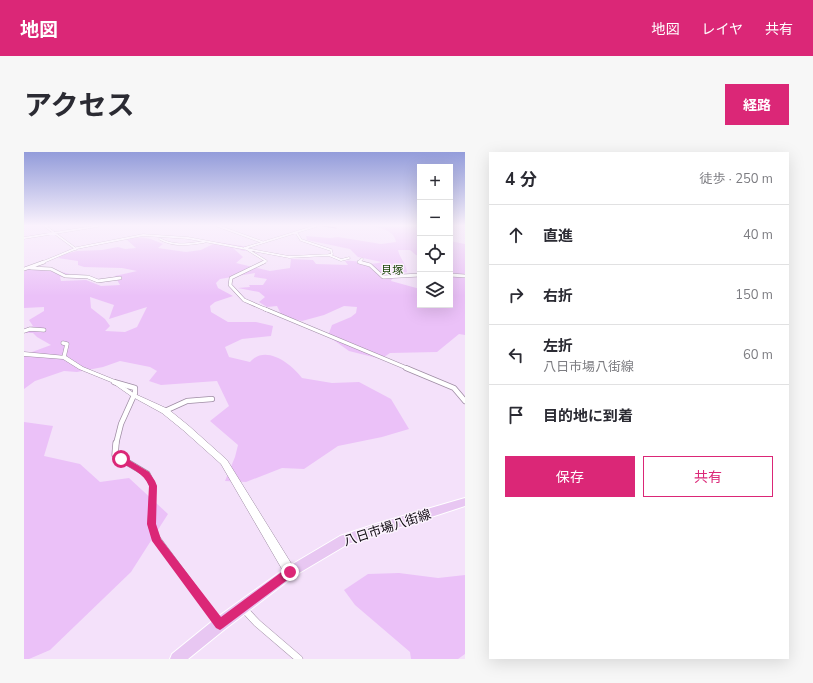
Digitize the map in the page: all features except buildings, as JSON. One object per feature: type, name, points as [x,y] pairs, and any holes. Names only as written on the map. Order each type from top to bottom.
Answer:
[{"type":"main road","name":"八日市場八街線","points":[[177,659],[242,607],[290,572],[344,540],[465,502]]},
{"type":"street","points":[[26,268],[74,250]]},
{"type":"street","points":[[247,250],[266,261],[234,275],[230,280],[230,286],[244,300],[454,388],[465,401]]},
{"type":"street","points":[[253,250],[289,257],[308,257],[329,254],[341,260],[349,258]]},
{"type":"street","points":[[329,254],[332,254],[330,250]]},
{"type":"street","points":[[362,259],[359,262],[370,265],[382,277],[417,275]]},
{"type":"street","points":[[26,268],[52,269],[65,276],[88,277],[98,281],[120,278]]},
{"type":"street","points":[[453,275],[465,276]]},
{"type":"street","points":[[24,331],[44,330]]},
{"type":"street","points":[[63,343],[67,344],[64,357]]},
{"type":"street","points":[[24,354],[64,357],[81,368],[113,381],[133,395],[164,411],[186,428],[224,462],[290,572]]},
{"type":"street","points":[[133,395],[114,445],[115,455],[147,474],[153,486],[151,524],[157,541],[220,624]]},
{"type":"street","points":[[164,411],[177,403],[202,398],[212,399]]},
{"type":"street","points":[[242,607],[257,623],[299,659]]},
{"type":"shaded area","points":[[104,250],[170,250],[186,252],[202,250],[235,250],[243,257],[236,263],[270,271],[290,268],[291,259],[313,260],[316,264],[348,265],[345,261],[372,264],[382,262],[358,257],[351,250],[417,250],[417,255],[410,250],[398,250],[407,272],[394,275],[391,281],[417,288],[417,308],[453,308],[453,250],[465,250],[465,335],[459,334],[437,352],[390,353],[381,359],[349,351],[328,336],[332,325],[351,317],[356,313],[357,307],[344,306],[324,315],[302,321],[282,316],[277,306],[267,307],[259,302],[265,297],[259,292],[238,288],[250,287],[249,285],[263,285],[267,279],[254,277],[255,273],[220,279],[216,283],[218,288],[233,296],[215,302],[210,306],[211,312],[228,322],[256,322],[273,326],[271,336],[242,339],[225,347],[229,357],[250,362],[256,357],[270,355],[285,362],[302,378],[332,383],[359,382],[391,399],[409,429],[382,437],[338,446],[304,469],[282,468],[246,482],[225,481],[235,457],[238,445],[210,421],[229,406],[217,381],[161,385],[149,381],[157,371],[150,367],[120,361],[103,367],[77,372],[64,371],[35,381],[24,389],[24,355],[51,345],[33,333],[24,333],[24,330],[33,326],[29,320],[44,311],[44,307],[24,308],[24,270],[40,267],[70,274],[60,277],[61,281],[86,280],[101,286],[120,285],[115,276],[137,271],[122,268],[84,267],[78,265],[78,261],[58,258],[65,254],[77,251]],"holes":[[[90,297],[114,305],[109,319],[147,307],[137,327],[125,332],[105,331],[110,326],[105,319],[91,308]]]},
{"type":"shaded area","points":[[24,422],[53,426],[44,456],[80,464],[100,482],[129,478],[168,514],[131,572],[50,650],[29,659],[24,659]]},
{"type":"shaded area","points":[[399,573],[438,578],[465,575],[465,654],[458,659],[411,659],[410,652],[355,605],[344,590],[368,574]]},
{"type":"district","name":"貝塚","points":[[392,270]]},
{"type":"route","points":[[121,459],[147,474],[153,486],[151,524],[157,541],[220,624],[290,572]]}]
